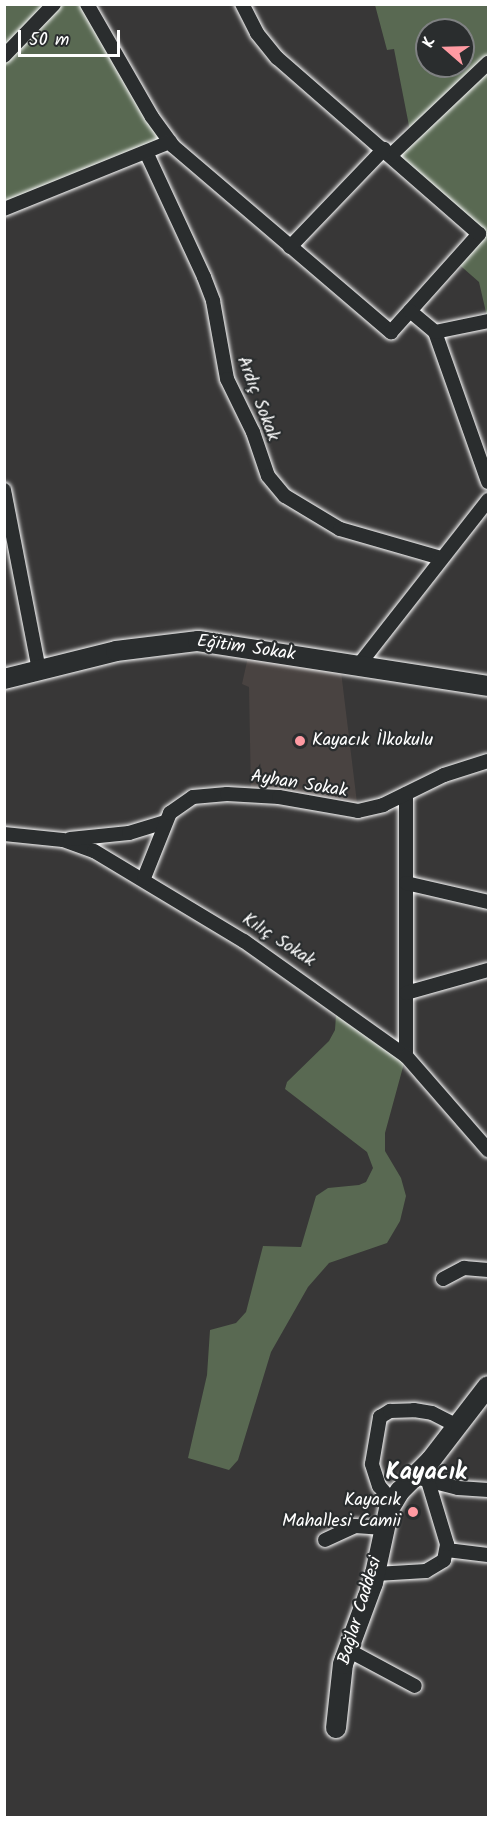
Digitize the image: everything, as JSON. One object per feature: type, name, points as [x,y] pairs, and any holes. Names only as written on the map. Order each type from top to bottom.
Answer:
[{"type":"street","points":[[4,56],[54,4]]},
{"type":"street","points":[[87,4],[170,142],[391,332],[479,234],[277,58],[257,33],[242,4]]},
{"type":"street","points":[[290,247],[387,152],[489,63]]},
{"type":"street","points":[[4,208],[170,142]]},
{"type":"street","name":"Ardıç Sokak","points":[[146,152],[213,300],[227,379],[252,432],[268,476],[285,496],[340,529],[441,558]]},
{"type":"street","points":[[411,310],[435,332],[489,482]]},
{"type":"street","points":[[435,332],[489,321]]},
{"type":"street","points":[[4,490],[39,670]]},
{"type":"street","points":[[358,666],[489,500]]},
{"type":"street","name":"Eğitim Sokak","points":[[4,679],[116,651],[189,641],[222,643],[489,686]]},
{"type":"street","name":"Ayhan Sokak","points":[[144,878],[165,822],[183,801],[211,794],[279,797],[358,812],[406,794],[453,772],[489,761]]},
{"type":"street","points":[[406,794],[406,1056]]},
{"type":"street","points":[[63,840],[129,833],[165,822]]},
{"type":"street","name":"Kılıç Sokak","points":[[4,834],[63,840],[94,851],[144,878],[309,983],[406,1056],[489,1150]]},
{"type":"street","points":[[406,882],[489,902]]},
{"type":"street","points":[[406,993],[489,970]]},
{"type":"street","points":[[443,1279],[464,1268],[489,1270]]},
{"type":"street","name":"Bağlar Caddesi","points":[[336,1728],[346,1650],[376,1574],[384,1527],[393,1502],[421,1479],[489,1386]]},
{"type":"street","points":[[393,1502],[380,1486],[372,1464],[380,1417],[390,1411],[414,1410],[432,1413],[458,1426]]},
{"type":"street","points":[[376,1574],[433,1569],[441,1564],[447,1550],[421,1479],[489,1490]]},
{"type":"street","points":[[325,1540],[355,1526],[384,1527]]},
{"type":"street","points":[[447,1550],[489,1555]]},
{"type":"street","points":[[346,1650],[415,1686]]},
{"type":"shaded area","name":"Kayacık İlkokulu","points":[[250,648],[340,663],[358,811],[251,795],[249,687],[242,684]]},
{"type":"green space","points":[[5,5],[87,5],[170,142],[5,209]]},
{"type":"green space","points":[[375,5],[488,5],[488,321],[479,282],[455,261],[479,235],[391,155],[411,136],[394,49],[387,50]]},
{"type":"green space","points":[[324,999],[406,1056],[385,1133],[385,1151],[401,1178],[406,1196],[400,1221],[387,1243],[329,1263],[308,1287],[271,1352],[238,1460],[229,1470],[188,1458],[207,1375],[210,1330],[236,1323],[246,1312],[263,1246],[301,1247],[316,1196],[328,1188],[359,1185],[366,1182],[373,1168],[367,1152],[285,1089],[287,1082],[329,1041],[335,1030],[336,1015]]},
{"type":"place","name":"Kayacık İlkokulu","points":[[300,741]]},
{"type":"place","name":"Kayacık Mahallesi Camii","points":[[413,1512]]},
{"type":"district","name":"Kayacık","points":[[426,1473]]}]
